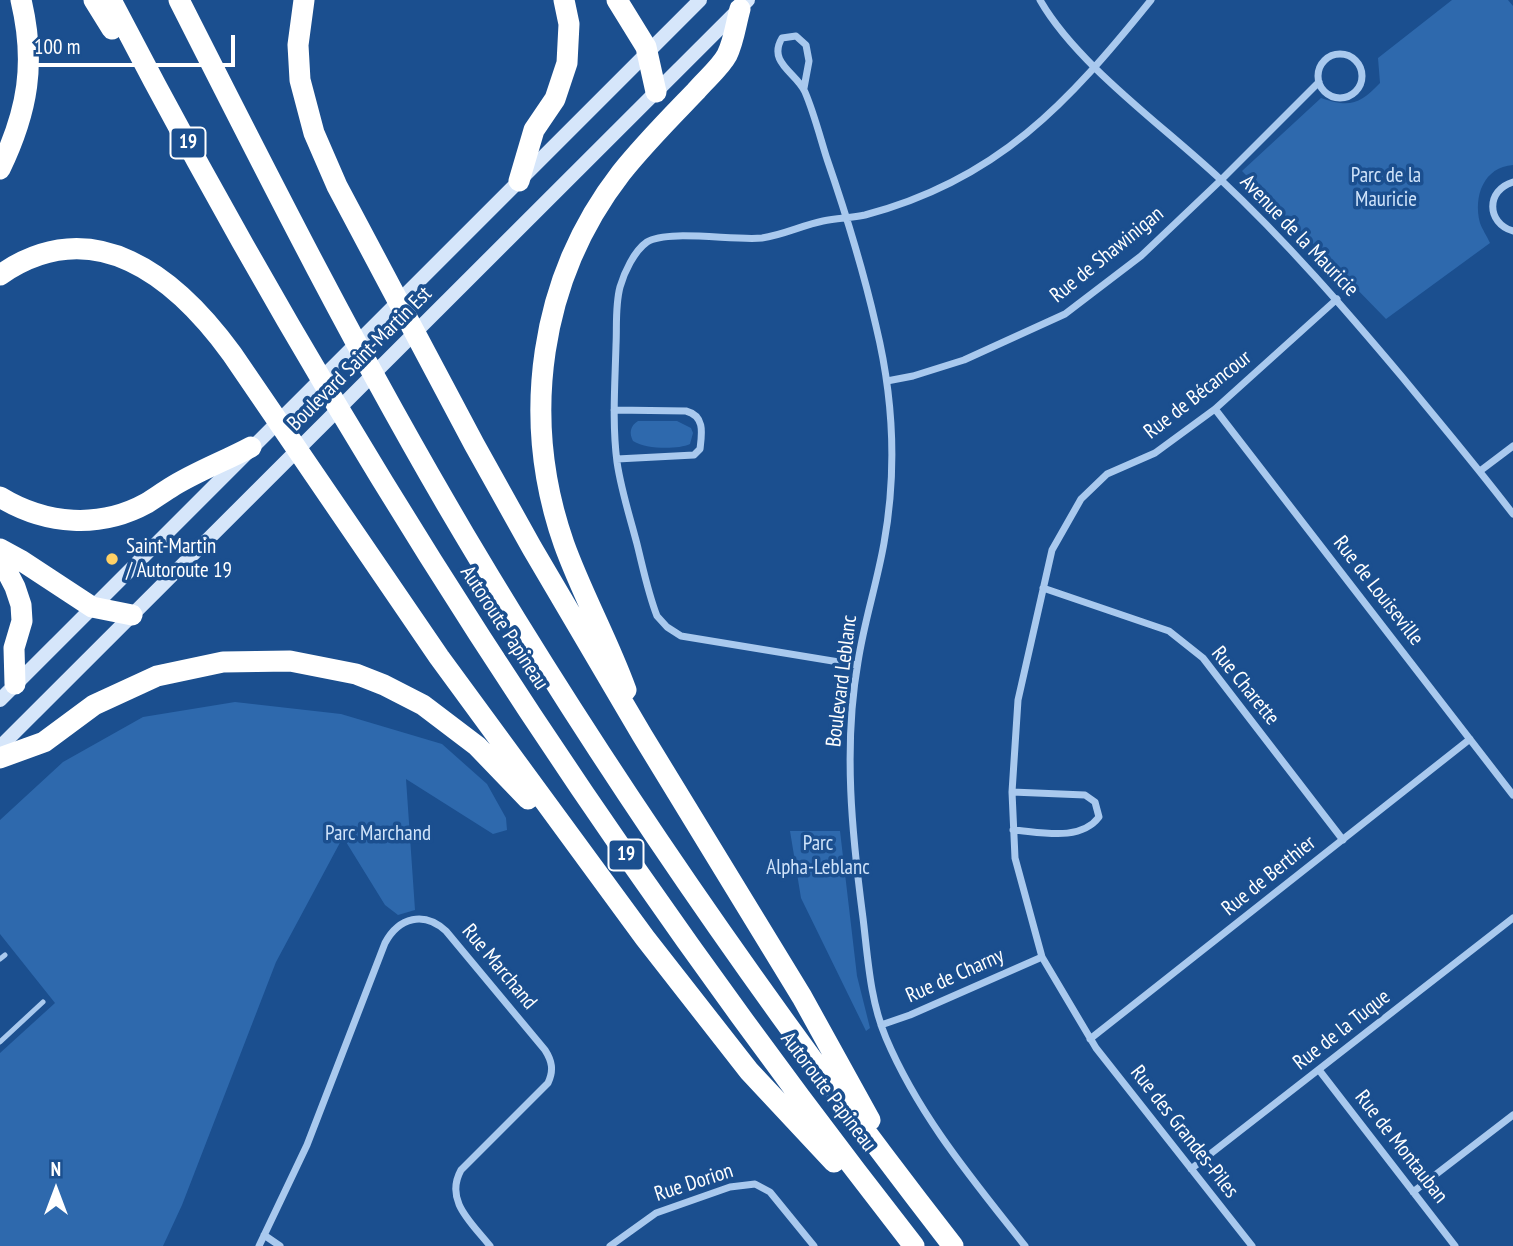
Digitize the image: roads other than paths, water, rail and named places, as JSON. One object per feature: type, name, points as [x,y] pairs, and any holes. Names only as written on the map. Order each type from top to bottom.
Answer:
[{"type":"highway","points":[[0,169],[16,134],[26,98],[29,44],[21,0]]},
{"type":"highway","points":[[94,0],[266,286]]},
{"type":"highway","name":"Autoroute Papineau","points":[[111,0],[266,286],[361,448],[529,711],[645,881],[785,1078],[913,1246]]},
{"type":"highway","name":"Autoroute Papineau","points":[[179,0],[328,293],[395,414],[525,634],[642,817],[749,973],[953,1246]]},
{"type":"highway","points":[[304,0],[299,27],[298,63],[308,114],[324,158],[371,251],[532,548],[642,735],[803,998],[906,1186]]},
{"type":"highway","points":[[519,181],[534,130],[555,99],[567,63],[569,24],[564,0]]},
{"type":"highway","points":[[617,0],[648,52],[656,92]]},
{"type":"highway","points":[[642,735],[613,655],[572,564],[551,502],[540,427],[543,355],[561,282],[591,218],[628,164],[726,56],[744,4]]},
{"type":"highway","points":[[0,275],[27,260],[65,250],[105,253],[133,261],[184,296],[246,374],[431,646],[645,938],[749,1071],[913,1246]]},
{"type":"highway","points":[[0,497],[43,517],[69,521],[99,519],[139,507],[170,487],[251,447]]},
{"type":"highway","points":[[0,549],[92,607],[132,615]]},
{"type":"highway","points":[[0,558],[18,596],[22,614],[15,648],[15,684]]},
{"type":"highway","points":[[0,758],[44,742],[94,705],[157,676],[223,662],[290,661],[356,674],[423,705],[477,746],[523,795],[560,824]]},
{"type":"main road","name":"Boulevard Saint-Martin Est","points":[[0,700],[700,0]]},
{"type":"main road","name":"Boulevard Saint-Martin Est","points":[[0,747],[744,4]]},
{"type":"street","name":"Avenue de la Mauricie","points":[[1040,0],[1061,30],[1097,68],[1221,180],[1337,299],[1513,514]]},
{"type":"street","points":[[857,665],[689,638],[667,628],[657,616],[617,459],[614,410],[619,293],[625,275],[643,245],[659,237],[761,238],[819,222],[869,214],[925,195],[986,163],[1036,127],[1097,68],[1151,0]]},
{"type":"street","name":"Boulevard Leblanc","points":[[804,88],[809,61],[807,45],[796,36],[786,36],[778,46],[779,57],[785,69],[804,88],[870,298],[887,381],[891,431],[889,503],[882,553],[857,665],[850,735],[851,803],[874,1003],[902,1070],[930,1122],[1025,1246]]},
{"type":"street","points":[[1350,55],[1361,65],[1361,85],[1352,95],[1339,98],[1326,93],[1319,82],[1320,67],[1329,56],[1350,55]]},
{"type":"street","name":"Rue de Shawinigan","points":[[887,381],[964,360],[1065,314],[1141,256],[1319,82]]},
{"type":"street","points":[[1513,182],[1498,190],[1492,204],[1495,219],[1506,229],[1513,231]]},
{"type":"street","name":"Rue de Bécancour","points":[[1090,1039],[1042,957],[1015,858],[1012,792],[1018,700],[1052,550],[1081,499],[1107,474],[1154,453],[1215,409],[1337,299]]},
{"type":"street","name":"Rue de Louiseville","points":[[1215,409],[1513,795]]},
{"type":"street","points":[[614,410],[686,411],[696,415],[701,422],[700,449],[694,455],[617,459]]},
{"type":"street","points":[[1480,471],[1513,446]]},
{"type":"street","name":"Rue Charette","points":[[1043,588],[1169,631],[1203,657],[1343,840]]},
{"type":"street","name":"Rue de Berthier","points":[[1090,1039],[1470,739]]},
{"type":"street","points":[[1012,792],[1085,795],[1095,802],[1099,817],[1093,825],[1071,833],[1013,830]]},
{"type":"street","name":"Rue Marchand","points":[[259,1246],[307,1145],[385,943],[400,923],[421,918],[435,921],[446,930],[545,1050],[551,1061],[548,1083],[461,1170],[457,1178],[454,1192],[457,1205],[490,1246]]},
{"type":"street","name":"Rue de la Tuque","points":[[1191,1169],[1513,918]]},
{"type":"street","name":"Rue de Charny","points":[[881,1025],[1042,957]]},
{"type":"street","name":"Rue des Grandes-Piles","points":[[1090,1039],[1252,1246]]},
{"type":"street","name":"Rue de Montauban","points":[[1319,1070],[1455,1246]]},
{"type":"street","points":[[1413,1192],[1513,1115]]},
{"type":"street","name":"Rue Dorion","points":[[610,1246],[647,1218],[664,1209],[748,1183],[769,1192],[814,1246]]},
{"type":"street","points":[[264,1236],[281,1246]]},
{"type":"lane","points":[[0,1042],[43,1002]]},
{"type":"place","name":"Saint-Martin / Autoroute 19","points":[[112,559]]},
{"type":"park label","name":"Parc de la Mauricie","points":[[1386,188]]},
{"type":"park label","name":"Parc Marchand","points":[[378,834]]},
{"type":"park label","name":"Parc Alpha-Leblanc","points":[[818,856]]}]
